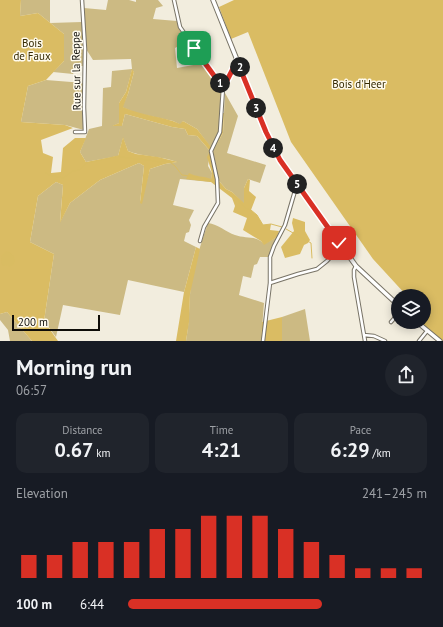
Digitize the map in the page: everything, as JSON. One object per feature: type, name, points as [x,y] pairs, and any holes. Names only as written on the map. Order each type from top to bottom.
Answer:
[{"type":"main road","points":[[213,0],[272,145],[280,160],[356,266],[391,298]]},
{"type":"main road","points":[[427,331],[440,341]]},
{"type":"street","name":"Rue sur la Reppe","points":[[75,132],[85,132],[85,49],[82,0]]},
{"type":"street","points":[[174,0],[180,27],[223,88]]},
{"type":"street","points":[[200,241],[204,227],[218,203],[217,179],[211,151],[220,132],[223,88],[237,61]]},
{"type":"street","points":[[263,341],[270,283],[270,257],[285,225],[297,184]]},
{"type":"street","points":[[270,283],[317,269],[341,246]]},
{"type":"street","points":[[356,266],[354,270],[354,277],[365,341]]},
{"type":"street","points":[[419,341],[427,331]]},
{"type":"street","points":[[364,335],[374,336],[385,341]]},
{"type":"shaded area","points":[[21,0],[50,0],[50,23],[38,13],[20,16]]},
{"type":"shaded area","points":[[108,0],[129,0],[136,2],[136,0],[158,0],[163,6],[156,8],[153,19],[177,21],[179,29],[188,41],[175,48],[177,68],[204,63],[222,90],[219,132],[211,148],[197,129],[183,121],[181,125],[173,121],[136,113],[122,107],[128,94],[134,72],[132,70],[126,92],[119,103],[119,123],[113,126],[122,126],[125,114],[172,127],[185,129],[188,135],[197,136],[210,151],[208,166],[212,173],[211,182],[180,179],[173,205],[194,210],[189,220],[191,225],[189,232],[186,233],[184,241],[196,247],[184,292],[128,280],[120,315],[63,305],[56,337],[44,321],[54,254],[30,242],[38,196],[56,182],[63,185],[60,222],[70,203],[100,180],[139,163],[144,166],[140,203],[150,169],[177,162],[128,151],[123,138],[118,156],[86,162],[80,152],[89,129],[102,126],[103,88],[111,87],[112,71],[132,69],[131,59],[93,60],[86,49],[84,8],[106,10]]},
{"type":"shaded area","points":[[82,22],[84,66],[77,66],[73,74],[53,72],[64,61],[64,34],[50,23]]},
{"type":"shaded area","points":[[46,80],[84,83],[84,130],[65,125],[21,122],[28,86]]},
{"type":"shaded area","points":[[225,93],[238,116],[227,153],[266,165],[260,183],[248,179],[244,188],[244,204],[219,181],[213,151],[223,133]]},
{"type":"shaded area","points":[[208,223],[235,235],[258,239],[264,244],[277,237],[270,257],[260,257],[257,264],[254,265],[251,278],[243,276],[239,295],[264,303],[261,341],[186,341],[192,278],[199,249]]},
{"type":"shaded area","points":[[6,251],[12,254],[15,261],[13,265],[9,267],[7,265],[3,266],[1,263],[2,255]]},
{"type":"shaded area","points":[[305,309],[310,341],[282,341],[282,317]]},
{"type":"shaded area","points":[[7,312],[32,341],[10,341],[8,330],[0,320],[0,314]]},
{"type":"green space","name":"Bois de Faux","points":[[0,0],[21,0],[20,16],[38,13],[64,34],[64,61],[46,80],[28,86],[21,122],[65,125],[73,128],[41,140],[43,153],[53,157],[51,173],[61,172],[63,148],[75,138],[86,138],[80,152],[86,162],[118,156],[123,137],[128,151],[136,154],[178,162],[165,164],[150,169],[142,204],[140,203],[144,166],[139,163],[100,180],[70,203],[60,223],[63,185],[56,182],[38,196],[30,242],[54,254],[44,321],[58,341],[32,341],[7,312],[0,314]]},
{"type":"green space","name":"Bois d'Heer","points":[[234,0],[443,0],[443,341],[440,341],[426,329],[431,329],[431,289],[401,289],[373,259],[291,142],[248,32],[231,39],[219,7]]},
{"type":"green space","points":[[132,69],[134,72],[123,107],[180,124],[183,121],[197,129],[211,147],[219,132],[220,113],[224,113],[223,133],[213,151],[219,181],[226,189],[232,192],[244,203],[244,188],[248,179],[250,180],[249,191],[256,197],[251,210],[257,215],[263,225],[271,224],[270,230],[279,231],[277,237],[264,245],[261,241],[243,230],[247,218],[233,212],[235,206],[232,198],[211,182],[186,179],[189,173],[211,179],[212,173],[207,157],[210,151],[197,136],[188,135],[185,129],[172,127],[125,114],[122,126],[112,126],[119,123],[119,103],[126,92]]},
{"type":"green space","points":[[293,218],[305,222],[305,231],[310,240],[304,245],[300,254],[285,258],[281,247],[294,231],[292,223]]},
{"type":"green space","points":[[196,247],[200,249],[190,294],[189,322],[186,341],[176,341],[184,292]]},
{"type":"green space","points":[[282,317],[282,341],[261,341],[262,322]]},
{"type":"waterway","points":[[46,173],[63,178],[73,171],[80,170],[86,163],[118,156],[159,162],[170,162],[182,175],[198,177],[213,182]]},
{"type":"waterway","points":[[221,185],[229,194],[233,194],[245,208],[251,210],[257,215],[263,225],[271,224],[282,227]]},
{"type":"waterway","points":[[286,229],[311,243],[312,258]]},
{"type":"route","points":[[194,48],[223,88],[237,61],[266,132],[280,160],[339,243]]}]
